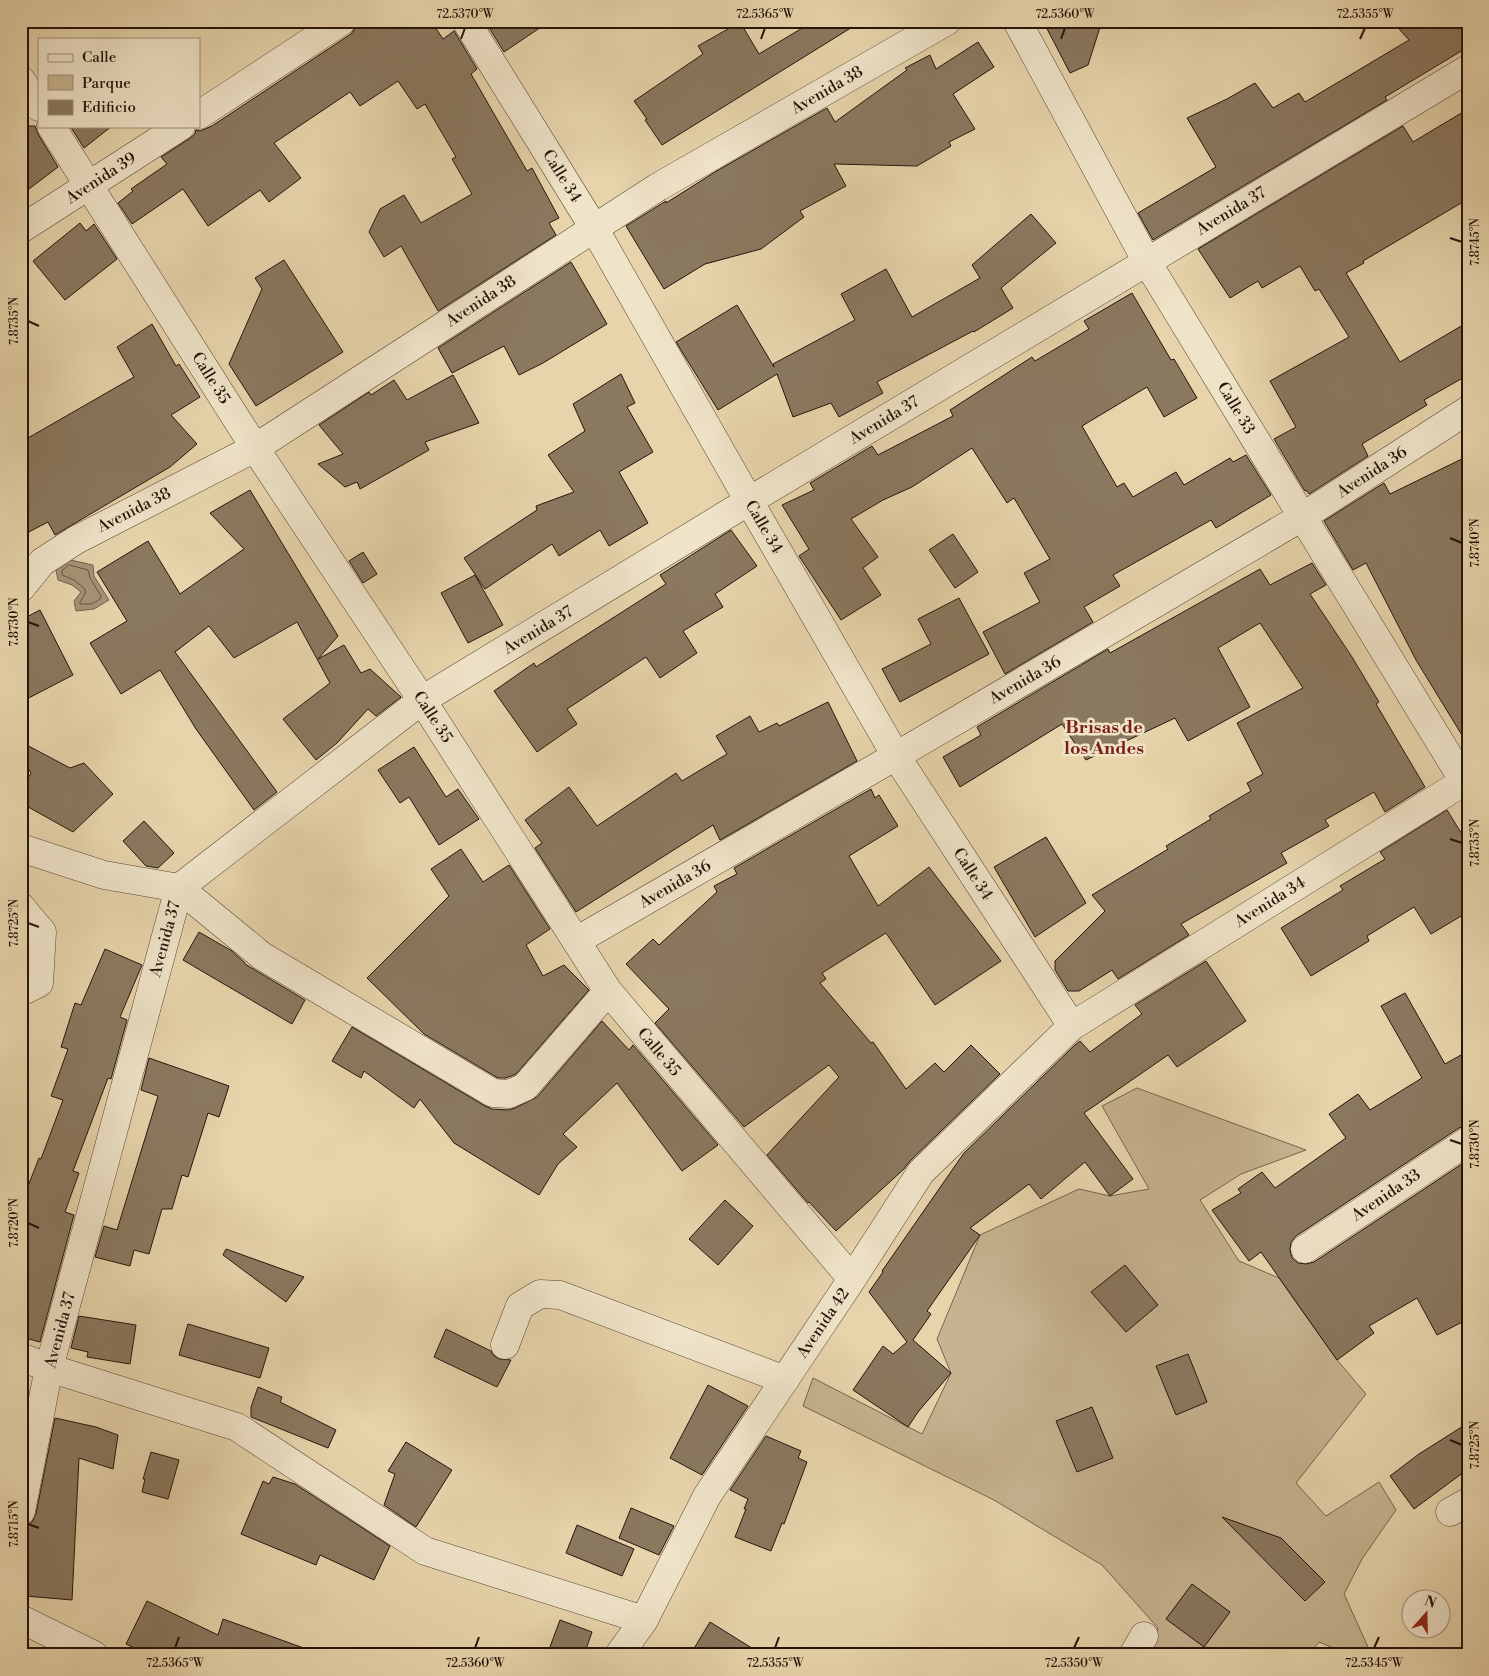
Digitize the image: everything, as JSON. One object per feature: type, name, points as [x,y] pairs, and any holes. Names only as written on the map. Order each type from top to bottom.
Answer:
[{"type":"street","points":[[200,114],[342,21]]},
{"type":"street","name":"Calle 34","points":[[466,21],[594,228],[896,756],[1072,1026]]},
{"type":"street","name":"Avenida 38","points":[[21,588],[42,562],[69,544],[255,448],[658,187],[947,21]]},
{"type":"street","name":"Calle 33","points":[[1018,21],[1148,262],[1466,783]]},
{"type":"street","name":"Avenida 37","points":[[21,1512],[49,1368],[179,888],[422,700],[1468,69]]},
{"type":"street","points":[[21,80],[38,106]]},
{"type":"street","name":"Calle 35","points":[[52,128],[255,448],[422,700],[608,991],[852,1279]]},
{"type":"street","name":"Avenida 39","points":[[21,229],[178,128]]},
{"type":"street","name":"Avenida 36","points":[[576,941],[896,756],[1302,517],[1468,410]]},
{"type":"street","name":"Avenida 34","points":[[1072,1026],[1466,783]]},
{"type":"street","points":[[21,848],[104,875],[179,888],[262,956],[493,1093],[509,1094],[525,1087],[608,991]]},
{"type":"street","points":[[21,907],[42,932],[39,983],[21,992]]},
{"type":"street","name":"Avenida 42","points":[[619,1655],[644,1620],[707,1496],[921,1172],[1072,1026]]},
{"type":"street","name":"Avenida 33","points":[[1305,1249],[1468,1141]]},
{"type":"street","points":[[505,1345],[520,1306],[540,1294],[560,1296],[785,1380]]},
{"type":"street","points":[[21,1357],[49,1368],[237,1427],[425,1551],[644,1620]]},
{"type":"street","points":[[21,1619],[94,1655]]},
{"type":"green space","points":[[1137,1088],[1306,1150],[1241,1174],[1200,1200],[1239,1261],[1279,1278],[1337,1360],[1366,1394],[1296,1483],[1326,1516],[1379,1482],[1396,1510],[1362,1559],[1344,1594],[1368,1647],[1368,1655],[1350,1655],[1319,1642],[1308,1655],[1146,1655],[1158,1628],[1102,1565],[994,1500],[803,1406],[813,1378],[922,1434],[951,1373],[937,1339],[980,1235],[1079,1189],[1110,1196],[1149,1189],[1102,1106]]},
{"type":"water","points":[[66,559],[93,565],[94,576],[109,600],[94,609],[76,611],[74,601],[81,592],[72,585],[58,580],[56,570]]},
{"type":"building","points":[[366,21],[431,21],[443,39],[454,31],[477,69],[471,74],[527,171],[532,168],[559,218],[549,223],[556,235],[438,311],[401,246],[384,257],[369,232],[380,209],[404,195],[421,223],[472,194],[452,159],[456,157],[425,104],[417,109],[398,81],[360,106],[350,92],[274,143],[301,178],[269,202],[260,190],[208,226],[183,189],[132,224],[118,203],[133,191],[131,189],[167,164],[161,157],[189,139],[195,134],[196,130],[200,131],[212,126],[351,34],[356,27]]},
{"type":"building","points":[[485,21],[550,21],[504,52]]},
{"type":"building","points":[[814,21],[862,21],[662,145],[634,101],[703,54],[698,46],[740,22],[759,54]]},
{"type":"building","points":[[1043,21],[1102,21],[1088,65],[1070,73]]},
{"type":"building","points":[[1392,21],[1468,21],[1468,47],[1385,97],[1387,100],[1153,240],[1138,213],[1216,167],[1187,118],[1255,83],[1273,108],[1299,93],[1305,102],[1409,40]]},
{"type":"building","points":[[978,42],[994,67],[953,94],[975,129],[949,142],[951,146],[917,166],[834,164],[846,186],[800,211],[804,217],[761,249],[705,264],[664,289],[626,226],[715,172],[827,108],[835,122],[907,70],[905,68],[930,55],[936,69]]},
{"type":"building","points":[[1468,109],[1468,199],[1346,273],[1400,362],[1468,322],[1468,375],[1424,400],[1427,405],[1362,444],[1368,456],[1309,494],[1305,491],[1274,439],[1296,427],[1270,381],[1349,337],[1319,289],[1315,291],[1300,266],[1262,288],[1258,281],[1230,298],[1198,249],[1403,126],[1413,142]]},
{"type":"building","points":[[21,126],[35,126],[58,167],[21,195]]},
{"type":"building","points":[[71,128],[109,128],[84,148]]},
{"type":"building","points":[[1031,214],[1056,243],[1001,288],[1013,308],[974,332],[877,382],[883,393],[839,417],[831,403],[793,417],[777,374],[718,410],[676,342],[737,305],[774,367],[773,364],[855,320],[841,294],[886,269],[912,317],[980,278],[972,265]]},
{"type":"building","points":[[80,223],[86,231],[94,224],[117,259],[65,300],[33,261]]},
{"type":"building","points":[[284,260],[343,352],[256,406],[229,364],[262,289],[255,278]]},
{"type":"building","points":[[571,262],[607,324],[543,363],[519,375],[504,346],[452,373],[438,348]]},
{"type":"building","points":[[1132,293],[1171,360],[1174,359],[1197,398],[1164,417],[1147,387],[1082,426],[1117,487],[1124,483],[1133,497],[1176,472],[1184,485],[1230,458],[1233,462],[1246,455],[1271,495],[1216,528],[1211,520],[1113,575],[1120,586],[1084,607],[1093,622],[1005,674],[983,632],[1040,602],[1024,573],[1050,559],[1014,498],[1007,503],[972,448],[912,487],[883,500],[851,519],[878,557],[863,568],[881,595],[841,620],[799,556],[809,549],[782,505],[814,490],[810,483],[872,446],[878,455],[953,416],[950,410],[1032,357],[1035,361],[1089,329],[1084,321]]},
{"type":"building","points":[[152,324],[176,366],[179,364],[200,397],[171,415],[197,444],[170,467],[55,535],[48,522],[21,536],[21,442],[134,377],[117,347]]},
{"type":"building","points":[[621,374],[635,403],[627,407],[653,452],[619,472],[648,523],[609,546],[600,530],[559,556],[552,544],[485,589],[464,558],[537,510],[536,506],[574,492],[548,455],[585,431],[573,404]]},
{"type":"building","points":[[453,375],[479,423],[425,442],[429,450],[360,489],[357,482],[345,487],[318,464],[343,454],[319,425],[369,392],[371,395],[394,380],[407,400]]},
{"type":"building","points":[[1468,456],[1468,745],[1416,660],[1366,563],[1353,570],[1324,521],[1384,483],[1390,494]]},
{"type":"building","points":[[250,490],[338,636],[318,659],[344,645],[361,673],[370,669],[401,697],[376,716],[368,709],[337,743],[316,760],[283,719],[330,683],[297,622],[234,658],[209,626],[175,652],[277,792],[254,810],[196,729],[160,670],[121,694],[90,643],[127,621],[97,572],[148,541],[180,594],[244,549],[210,513]]},
{"type":"building","points":[[731,530],[757,566],[715,594],[723,607],[683,631],[697,653],[660,678],[646,657],[567,709],[577,724],[537,752],[494,691],[534,663],[536,667],[666,584],[660,575]]},
{"type":"building","points":[[953,534],[978,572],[955,588],[929,550]]},
{"type":"building","points":[[363,552],[377,574],[363,583],[349,561]]},
{"type":"building","points":[[1312,563],[1326,585],[1310,594],[1379,702],[1376,704],[1425,787],[1385,812],[1374,792],[1325,820],[1329,826],[1281,853],[1287,863],[1181,924],[1189,935],[1118,979],[1112,970],[1079,991],[1068,991],[1055,970],[1055,961],[1105,911],[1092,895],[1168,849],[1166,846],[1211,819],[1209,816],[1251,791],[1247,783],[1263,774],[1237,723],[1303,688],[1260,623],[1218,648],[1250,707],[1188,741],[1175,718],[1086,760],[1062,724],[960,787],[943,757],[981,735],[977,727],[1108,649],[1110,653],[1260,569],[1270,585]]},
{"type":"building","points":[[475,575],[503,625],[468,643],[441,593]]},
{"type":"building","points":[[959,598],[989,654],[900,702],[882,669],[931,644],[918,619]]},
{"type":"building","points":[[40,610],[73,675],[21,702],[21,620]]},
{"type":"building","points":[[828,702],[857,761],[720,840],[713,825],[576,912],[535,848],[542,843],[525,820],[569,787],[597,826],[676,773],[682,781],[727,754],[716,736],[750,716],[759,732],[777,723],[779,726]]},
{"type":"building","points":[[21,742],[70,768],[84,763],[113,794],[73,832],[21,803],[21,791],[31,773],[21,756]]},
{"type":"building","points":[[414,747],[446,797],[458,789],[479,819],[439,845],[409,797],[400,803],[378,770]]},
{"type":"building","points":[[871,789],[875,798],[879,795],[898,826],[849,856],[878,906],[929,867],[1001,961],[935,1005],[886,933],[822,973],[826,979],[820,983],[871,1043],[873,1042],[906,1089],[935,1063],[944,1072],[971,1045],[1000,1074],[904,1169],[836,1231],[808,1203],[767,1155],[839,1077],[829,1065],[744,1127],[655,1023],[669,1009],[626,964],[653,939],[659,945],[717,892],[714,886],[737,874],[734,868]]},
{"type":"building","points":[[1447,810],[1468,844],[1468,912],[1431,934],[1414,907],[1367,936],[1369,941],[1311,976],[1281,928],[1343,890],[1340,886],[1385,859],[1380,852]]},
{"type":"building","points":[[144,821],[174,853],[158,868],[146,866],[123,841]]},
{"type":"building","points":[[1046,837],[1086,903],[1035,937],[994,867]]},
{"type":"building","points":[[461,849],[483,882],[509,865],[550,929],[526,945],[543,976],[564,965],[589,990],[516,1074],[506,1078],[498,1078],[424,1034],[367,978],[449,896],[431,869]]},
{"type":"building","points":[[199,932],[232,951],[245,964],[305,1000],[292,1024],[183,960]]},
{"type":"building","points":[[105,949],[142,965],[120,1017],[127,1020],[111,1079],[108,1078],[73,1171],[79,1173],[65,1212],[74,1215],[40,1342],[21,1337],[21,1204],[39,1158],[41,1159],[63,1100],[51,1096],[68,1049],[61,1047],[75,1003],[81,1005]]},
{"type":"building","points":[[1206,961],[1246,1021],[1177,1067],[1168,1055],[1084,1113],[1133,1179],[1110,1196],[1085,1162],[1041,1199],[1029,1184],[970,1228],[980,1235],[927,1311],[931,1314],[913,1340],[951,1373],[918,1412],[908,1427],[853,1390],[883,1346],[893,1354],[907,1342],[869,1292],[964,1153],[1080,1041],[1090,1052],[1142,1014],[1135,1005]]},
{"type":"building","points":[[1405,993],[1445,1064],[1468,1051],[1468,1125],[1459,1128],[1296,1236],[1291,1242],[1290,1250],[1292,1258],[1298,1263],[1314,1262],[1468,1160],[1468,1319],[1437,1335],[1417,1298],[1369,1326],[1374,1333],[1337,1360],[1261,1252],[1249,1261],[1212,1210],[1241,1193],[1238,1189],[1262,1172],[1275,1188],[1346,1138],[1329,1114],[1358,1094],[1370,1110],[1422,1078],[1381,1006]]},
{"type":"building","points":[[602,1021],[629,1050],[633,1045],[718,1145],[682,1171],[617,1083],[563,1134],[577,1147],[558,1164],[539,1195],[454,1143],[420,1099],[414,1108],[364,1071],[361,1078],[332,1061],[352,1027],[485,1106],[492,1109],[508,1110],[537,1097]]},
{"type":"building","points":[[149,1058],[229,1086],[219,1117],[208,1113],[188,1177],[182,1175],[172,1209],[162,1209],[149,1254],[134,1250],[130,1266],[95,1257],[104,1226],[117,1230],[158,1096],[141,1090]]},
{"type":"building","points":[[725,1200],[753,1226],[718,1265],[689,1239]]},
{"type":"building","points":[[226,1249],[304,1277],[286,1302],[223,1255]]},
{"type":"building","points":[[1125,1265],[1158,1305],[1126,1332],[1091,1292]]},
{"type":"building","points":[[79,1316],[136,1325],[130,1364],[87,1357],[88,1352],[71,1348]]},
{"type":"building","points":[[188,1324],[269,1348],[260,1378],[179,1355]]},
{"type":"building","points":[[446,1329],[491,1351],[499,1359],[511,1360],[497,1387],[434,1357]]},
{"type":"building","points":[[1188,1354],[1207,1402],[1176,1415],[1156,1366]]},
{"type":"building","points":[[708,1385],[748,1406],[702,1475],[670,1458]]},
{"type":"building","points":[[258,1387],[282,1397],[280,1402],[336,1430],[328,1448],[251,1417],[251,1407]]},
{"type":"building","points":[[1092,1407],[1113,1458],[1077,1472],[1056,1421]]},
{"type":"building","points":[[55,1418],[96,1427],[118,1435],[113,1469],[79,1458],[72,1600],[25,1596],[27,1574],[21,1573],[21,1526],[26,1526],[32,1522],[36,1514]]},
{"type":"building","points":[[1468,1423],[1468,1469],[1414,1509],[1390,1476],[1419,1454]]},
{"type":"building","points":[[766,1436],[801,1451],[798,1458],[807,1462],[784,1524],[782,1523],[771,1551],[735,1537],[748,1499],[730,1490]]},
{"type":"building","points":[[406,1442],[452,1470],[416,1527],[384,1505],[395,1474],[388,1471]]},
{"type":"building","points":[[151,1452],[179,1460],[168,1499],[142,1492],[145,1479],[143,1479]]},
{"type":"building","points":[[273,1477],[295,1484],[390,1546],[374,1580],[320,1555],[316,1565],[241,1534],[263,1481],[269,1484]]},
{"type":"building","points":[[631,1508],[674,1526],[659,1555],[619,1538]]},
{"type":"building","points":[[1222,1517],[1281,1538],[1325,1582],[1305,1601]]},
{"type":"building","points":[[577,1525],[634,1549],[622,1576],[566,1553]]},
{"type":"building","points":[[1192,1584],[1230,1612],[1204,1647],[1166,1619]]},
{"type":"building","points":[[147,1601],[218,1635],[223,1619],[312,1651],[311,1655],[149,1655],[126,1644]]},
{"type":"building","points":[[560,1620],[592,1632],[584,1655],[547,1655]]},
{"type":"building","points":[[710,1622],[763,1655],[690,1655]]},
{"type":"district","name":"Brisas de los Andes","points":[[1104,738]]}]
